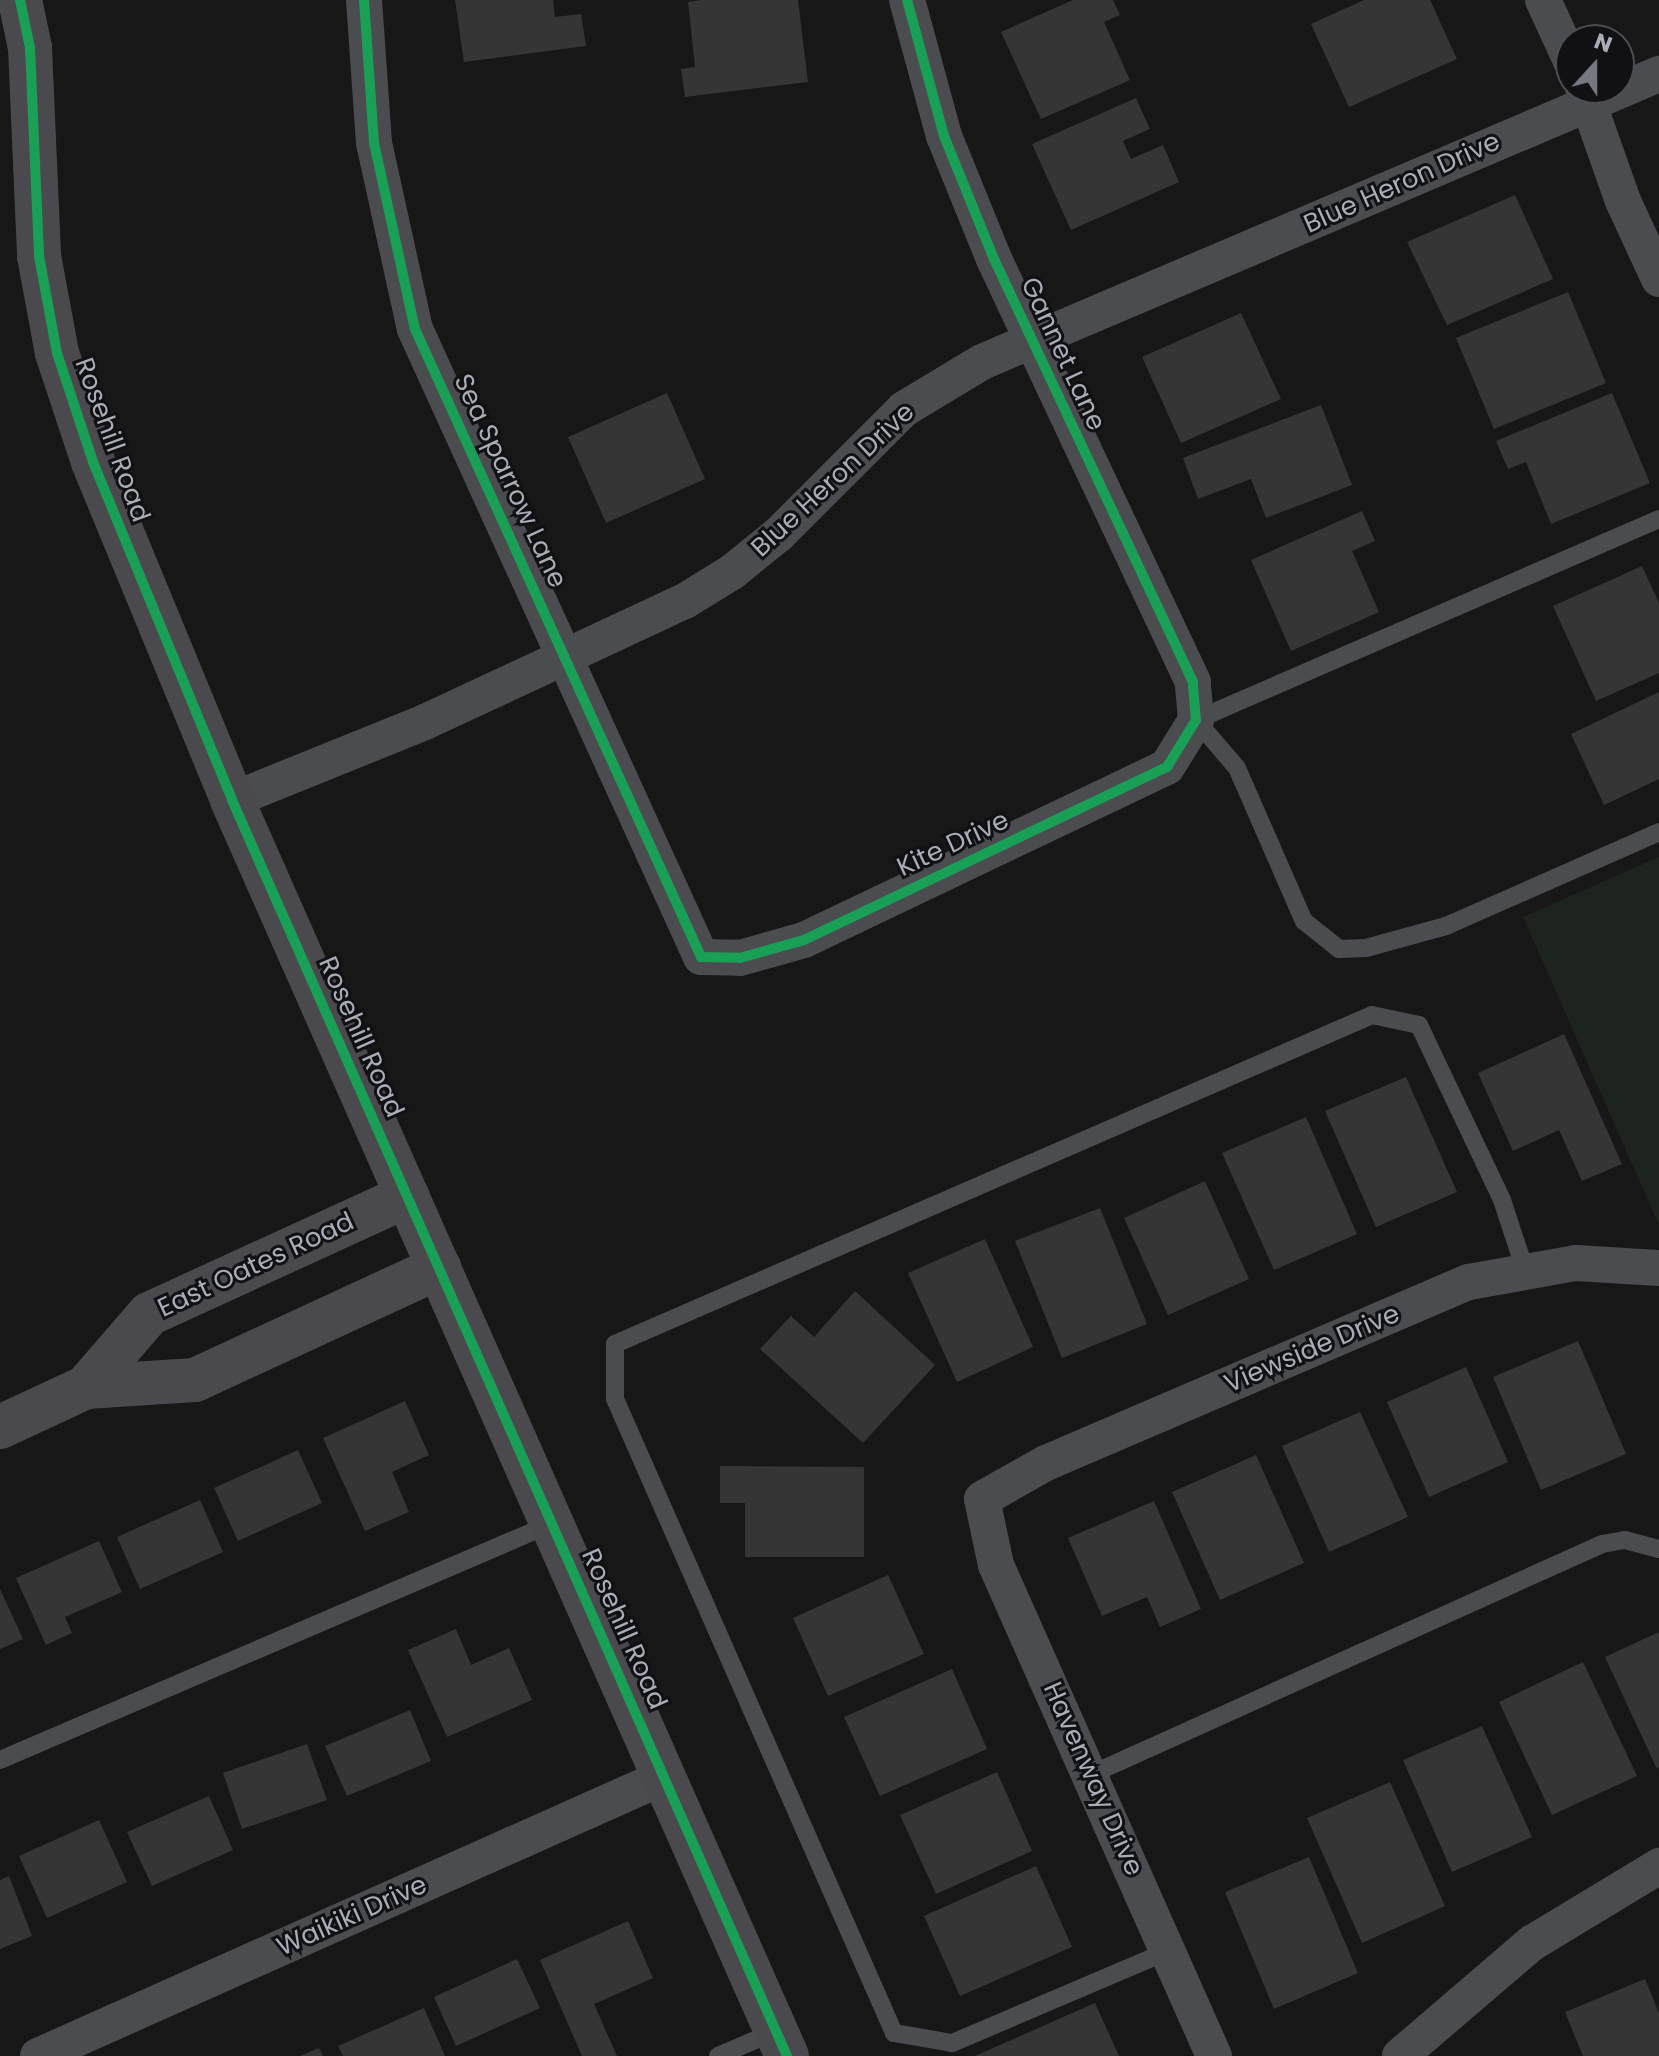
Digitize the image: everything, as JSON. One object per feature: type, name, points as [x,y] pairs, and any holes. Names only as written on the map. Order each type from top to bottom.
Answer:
[{"type":"street","name":"Rosehill Road","points":[[20,0],[30,48],[39,256],[57,353],[93,462],[232,800],[782,2043]]},
{"type":"street","name":"Sea Sparrow Lane","points":[[364,0],[374,143],[415,329],[568,658],[701,957]]},
{"type":"street","name":"Gannet Lane","points":[[907,0],[944,136],[1031,343],[1193,682],[1196,720]]},
{"type":"street","points":[[1543,0],[1555,26]]},
{"type":"street","name":"Blue Heron Drive","points":[[1635,81],[1659,74]]},
{"type":"street","name":"Blue Heron Drive","points":[[232,800],[568,658],[732,572],[779,534],[904,409],[982,362],[1569,104]]},
{"type":"street","points":[[1590,104],[1623,201],[1659,279]]},
{"type":"street","name":"Kite Drive","points":[[701,957],[740,958],[804,940],[1167,767],[1196,720]]},
{"type":"street","name":"East Oates Road","points":[[86,1387],[149,1314],[407,1196]]},
{"type":"street","name":"Viewside Drive","points":[[982,1499],[1046,1463],[1469,1282],[1576,1263],[1659,1268]]},
{"type":"street","name":"East Oates Road","points":[[0,1427],[86,1387],[195,1380],[439,1267]]},
{"type":"street","name":"Havenway Drive","points":[[982,1499],[996,1565],[1092,1774],[1214,2056]]},
{"type":"street","name":"Waikiki Drive","points":[[38,2056],[666,1776]]},
{"type":"street","points":[[1400,2056],[1532,1943],[1659,1866]]},
{"type":"lane","points":[[1659,519],[1196,720],[1237,768],[1304,921],[1339,949],[1366,948],[1446,926],[1659,832]]},
{"type":"lane","points":[[1168,1951],[952,2043],[894,2033],[615,1399],[615,1344],[1372,1015],[1419,1025],[1502,1200],[1525,1270]]},
{"type":"lane","points":[[0,1760],[553,1523]]},
{"type":"lane","points":[[1092,1774],[1602,1544],[1625,1540],[1659,1549]]},
{"type":"lane","points":[[718,2056],[782,2043]]},
{"type":"shaded area","points":[[1659,857],[1659,1225],[1523,917]]},
{"type":"building","points":[[455,0],[553,0],[555,17],[581,14],[586,46],[464,62]]},
{"type":"building","points":[[798,0],[808,82],[685,97],[681,69],[695,67],[688,2]]},
{"type":"building","points":[[1073,0],[1113,0],[1120,15],[1104,22],[1130,80],[1041,119],[1001,32]]},
{"type":"building","points":[[1364,0],[1430,0],[1457,59],[1349,107],[1311,24]]},
{"type":"building","points":[[1136,98],[1150,129],[1123,141],[1131,159],[1163,145],[1179,182],[1071,230],[1032,144]]},
{"type":"building","points":[[1515,195],[1553,279],[1447,325],[1407,242]]},
{"type":"building","points":[[1568,292],[1606,383],[1494,429],[1456,338]]},
{"type":"building","points":[[1241,313],[1281,399],[1181,443],[1142,357]]},
{"type":"building","points":[[667,393],[705,479],[606,523],[568,437]]},
{"type":"building","points":[[1612,393],[1650,483],[1551,524],[1526,462],[1508,469],[1496,441]]},
{"type":"building","points":[[1321,405],[1352,485],[1266,518],[1251,479],[1198,499],[1183,458]]},
{"type":"building","points":[[1362,511],[1375,541],[1352,551],[1379,612],[1291,651],[1251,560]]},
{"type":"building","points":[[1642,566],[1659,603],[1659,673],[1596,701],[1553,606]]},
{"type":"building","points":[[1659,692],[1659,779],[1604,805],[1571,734]]},
{"type":"building","points":[[1564,1034],[1622,1164],[1582,1181],[1559,1130],[1513,1151],[1478,1073]]},
{"type":"building","points":[[1406,1077],[1457,1192],[1376,1227],[1325,1111]]},
{"type":"building","points":[[1306,1117],[1357,1234],[1274,1270],[1222,1153]]},
{"type":"building","points":[[1205,1181],[1249,1279],[1168,1315],[1124,1218]]},
{"type":"building","points":[[1100,1208],[1147,1324],[1062,1358],[1015,1241]]},
{"type":"building","points":[[985,1239],[1033,1347],[957,1382],[908,1273]]},
{"type":"building","points":[[855,1291],[935,1365],[863,1443],[760,1349],[791,1316],[814,1337]]},
{"type":"building","points":[[1578,1341],[1626,1454],[1541,1490],[1493,1377]]},
{"type":"building","points":[[1466,1367],[1508,1462],[1429,1497],[1387,1402]]},
{"type":"building","points":[[405,1401],[429,1455],[392,1472],[409,1512],[365,1531],[323,1438]]},
{"type":"building","points":[[1360,1412],[1408,1517],[1329,1552],[1282,1446]]},
{"type":"building","points":[[298,1450],[322,1503],[238,1541],[214,1488]]},
{"type":"building","points":[[1256,1455],[1304,1563],[1220,1600],[1172,1492]]},
{"type":"building","points":[[720,1466],[864,1467],[864,1557],[745,1557],[745,1503],[720,1503]]},
{"type":"building","points":[[200,1500],[223,1552],[140,1589],[117,1537]]},
{"type":"building","points":[[1154,1501],[1201,1609],[1160,1627],[1147,1597],[1102,1616],[1068,1538]]},
{"type":"building","points":[[99,1541],[122,1592],[65,1617],[72,1633],[46,1645],[16,1578]]},
{"type":"building","points":[[888,1575],[924,1654],[828,1696],[793,1618]]},
{"type":"building","points":[[0,1589],[23,1639],[0,1649]]},
{"type":"building","points":[[456,1629],[471,1665],[509,1648],[532,1700],[447,1737],[408,1650]]},
{"type":"building","points":[[1659,1632],[1659,1767],[1657,1769],[1605,1657]]},
{"type":"building","points":[[1583,1662],[1637,1776],[1552,1815],[1499,1702]]},
{"type":"building","points":[[952,1669],[987,1749],[880,1796],[844,1717]]},
{"type":"building","points":[[410,1710],[431,1761],[347,1796],[325,1746]]},
{"type":"building","points":[[1482,1726],[1532,1837],[1452,1872],[1403,1760]]},
{"type":"building","points":[[307,1744],[327,1800],[242,1829],[223,1773]]},
{"type":"building","points":[[997,1772],[1032,1851],[936,1894],[900,1815]]},
{"type":"building","points":[[1390,1782],[1445,1906],[1362,1943],[1307,1818]]},
{"type":"building","points":[[209,1796],[233,1850],[152,1886],[127,1832]]},
{"type":"building","points":[[99,1820],[127,1882],[47,1918],[19,1856]]},
{"type":"building","points":[[1309,1857],[1358,1973],[1274,2009],[1225,1892]]},
{"type":"building","points":[[1036,1866],[1072,1947],[960,1996],[924,1916]]},
{"type":"building","points":[[9,1876],[32,1936],[0,1949],[0,1880]]},
{"type":"building","points":[[628,1921],[653,1978],[594,2004],[617,2056],[582,2056],[540,1960]]},
{"type":"building","points":[[517,1959],[540,2008],[456,2046],[434,1997]]},
{"type":"building","points":[[1645,1979],[1659,2013],[1659,2056],[1583,2056],[1565,2012]]},
{"type":"building","points":[[1095,2003],[1119,2056],[975,2056]]},
{"type":"building","points":[[424,2008],[445,2056],[343,2056],[338,2046]]},
{"type":"building","points":[[319,2048],[323,2056],[300,2056]]},
{"type":"cycle path","points":[[20,0],[30,48],[39,256],[57,353],[93,462],[232,800],[787,2056]]},
{"type":"cycle path","points":[[364,0],[374,143],[415,329],[701,957],[740,958],[804,940],[1167,767],[1196,720],[1193,682],[994,259],[944,136],[907,0]]}]
